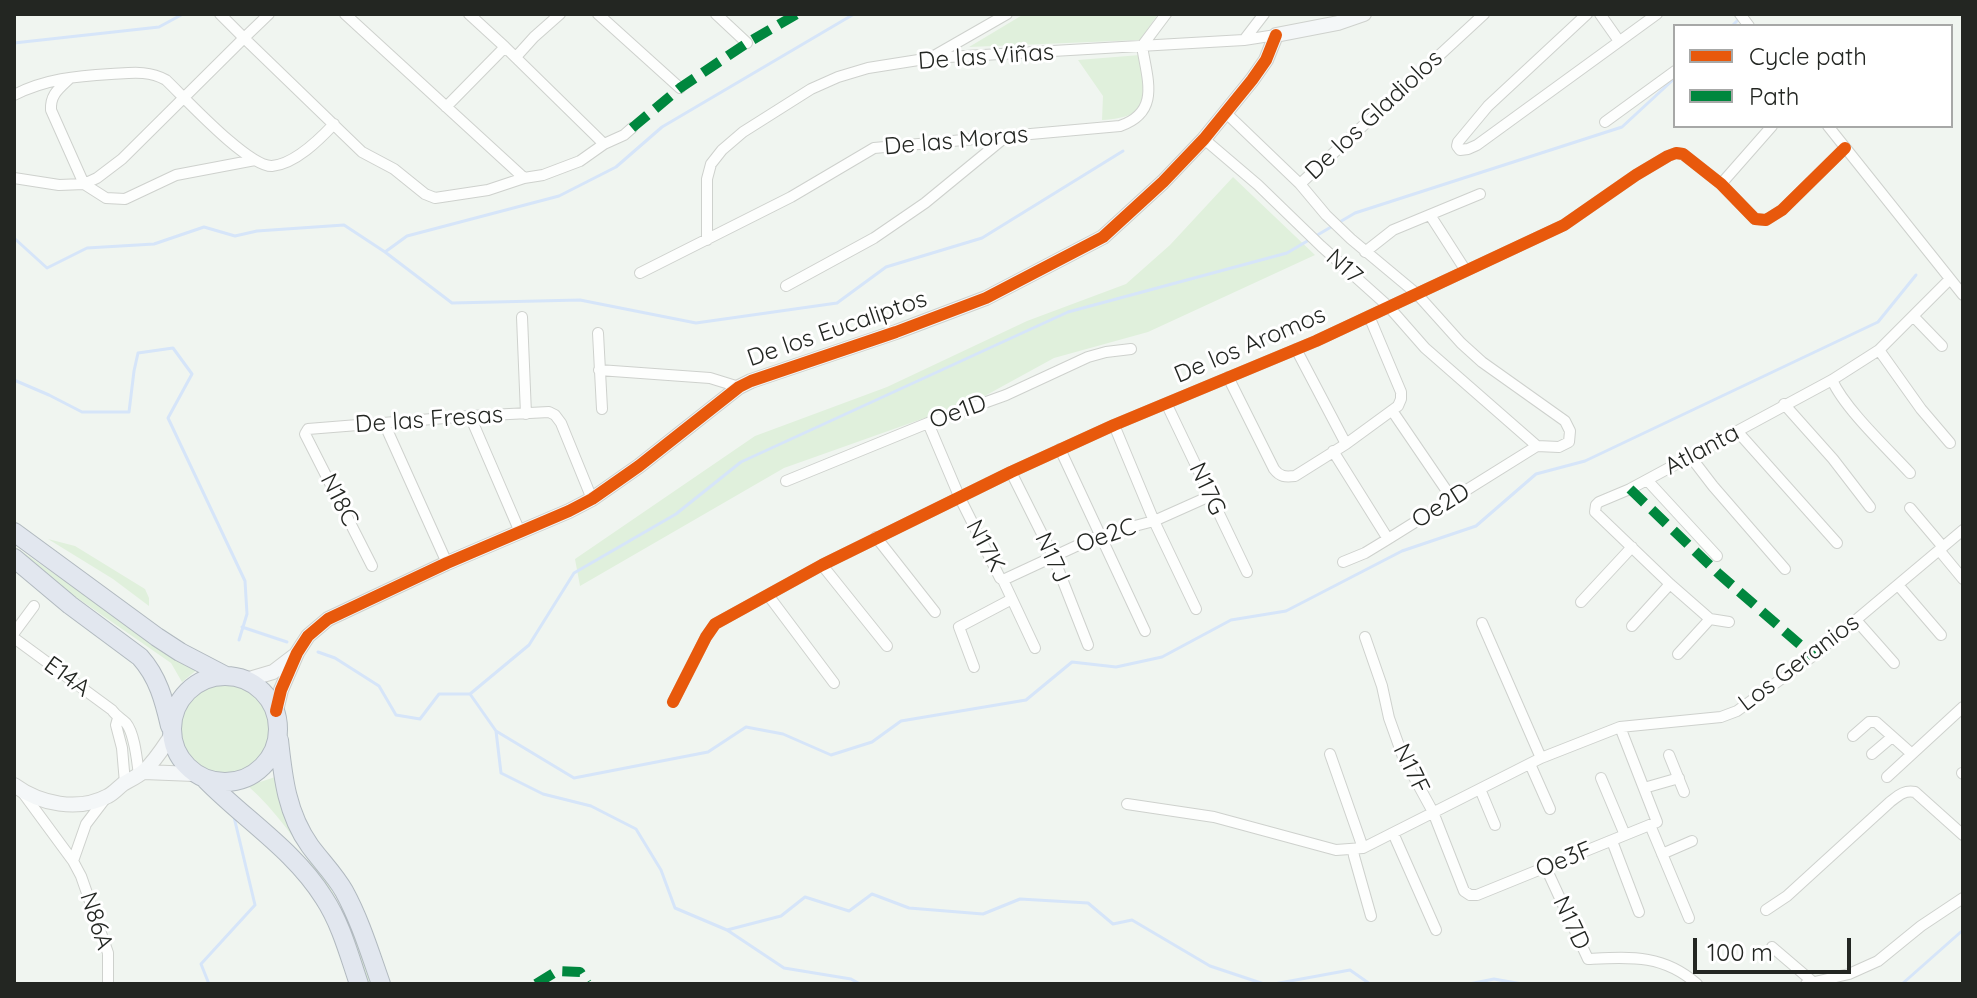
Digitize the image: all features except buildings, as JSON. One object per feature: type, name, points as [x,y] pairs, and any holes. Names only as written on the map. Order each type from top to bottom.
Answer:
[{"type":"highway","points":[[14,532],[180,652],[226,676],[246,680],[259,687],[269,698],[279,724],[274,752],[265,765],[252,776],[237,782],[221,783],[200,777]]},
{"type":"highway","points":[[14,558],[149,667],[163,694],[177,755],[284,851],[312,881],[335,917],[359,984]]},
{"type":"highway","points":[[171,734],[174,714],[182,698],[194,686],[209,678],[226,676]]},
{"type":"highway","points":[[278,737],[292,816],[309,845],[343,888],[356,914],[381,984]]},
{"type":"street","points":[[220,14],[362,152],[394,169],[425,194],[435,198],[488,190],[543,175],[580,161],[632,128]]},
{"type":"street","points":[[14,178],[59,185],[84,184],[115,165],[269,14]]},
{"type":"street","points":[[345,14],[524,178]]},
{"type":"street","points":[[469,14],[604,144]]},
{"type":"street","points":[[516,57],[560,14]]},
{"type":"street","points":[[598,14],[680,88]]},
{"type":"street","points":[[716,14],[747,43]]},
{"type":"street","points":[[931,58],[1007,14]]},
{"type":"street","points":[[1142,46],[1166,14]]},
{"type":"street","points":[[1244,40],[1264,14]]},
{"type":"street","name":"De los Gladiolos","points":[[1300,184],[1484,14]]},
{"type":"street","points":[[1587,14],[1488,106],[1458,142],[1460,150],[1477,145],[1657,14]]},
{"type":"street","points":[[1600,14],[1619,41]]},
{"type":"street","name":"De las Viñas","points":[[707,240],[707,179],[711,164],[722,150],[743,132],[811,89],[838,77],[868,68],[931,58],[1244,40],[1338,23],[1362,15]]},
{"type":"street","name":"De los Eucaliptos","points":[[276,711],[285,679],[297,653],[308,636],[328,619],[592,499],[739,387],[908,328],[999,292],[1103,237],[1204,139],[1266,60],[1276,35]]},
{"type":"street","name":"De las Moras","points":[[640,273],[791,197],[874,148],[1120,126],[1132,122],[1141,113],[1150,94],[1142,46]]},
{"type":"street","points":[[446,107],[505,47]]},
{"type":"street","points":[[1605,122],[1673,72]]},
{"type":"street","points":[[14,95],[43,83],[71,77],[149,73],[166,80],[236,146],[269,166],[292,159],[334,124]]},
{"type":"street","points":[[71,77],[54,93],[51,110],[84,184],[106,198],[125,199],[176,175],[255,160]]},
{"type":"street","points":[[1225,112],[1365,252],[1417,294],[1443,325],[1482,362],[1565,421],[1570,431],[1570,440],[1566,445],[1537,446]]},
{"type":"street","points":[[1721,184],[1770,128]]},
{"type":"street","points":[[1830,128],[1963,295]]},
{"type":"street","points":[[786,286],[887,229],[925,203],[1005,137]]},
{"type":"street","name":"N17","points":[[1204,139],[1389,307],[1425,348],[1537,446]]},
{"type":"street","name":"De los Aromos","points":[[673,702],[715,624],[822,565],[1060,449],[1296,349],[1564,225],[1668,156],[1683,154],[1721,184],[1755,219],[1766,220],[1782,210],[1845,148]]},
{"type":"street","points":[[1365,252],[1393,230],[1480,194]]},
{"type":"street","points":[[1430,215],[1466,271]]},
{"type":"street","name":"Atlanta","points":[[1710,619],[1594,509],[1599,502],[1647,480],[1832,380],[1879,350],[1949,280]]},
{"type":"street","points":[[1228,377],[1278,474],[1295,476],[1398,406],[1401,392],[1369,316]]},
{"type":"street","points":[[1913,316],[1942,346]]},
{"type":"street","points":[[522,317],[526,414]]},
{"type":"street","points":[[598,333],[602,409]]},
{"type":"street","name":"Oe1D","points":[[786,481],[1006,395],[1088,357],[1131,349]]},
{"type":"street","points":[[1296,349],[1346,444]]},
{"type":"street","points":[[1879,350],[1914,400],[1950,443]]},
{"type":"street","points":[[599,370],[710,378],[739,387]]},
{"type":"street","points":[[1832,380],[1852,410],[1910,473]]},
{"type":"street","points":[[1784,404],[1870,507]]},
{"type":"street","name":"N17G","points":[[1167,405],[1247,572]]},
{"type":"street","name":"De las Fresas","points":[[305,434],[308,429],[547,411],[561,423],[592,499]]},
{"type":"street","points":[[1393,412],[1453,500]]},
{"type":"street","points":[[470,416],[520,532]]},
{"type":"street","points":[[384,423],[447,563]]},
{"type":"street","name":"N17K","points":[[928,423],[959,496],[1000,578],[1004,580],[1035,648]]},
{"type":"street","points":[[1114,425],[1154,521],[1196,609]]},
{"type":"street","points":[[1737,431],[1837,543]]},
{"type":"street","name":"N18C","points":[[305,434],[372,566]]},
{"type":"street","name":"Oe2D","points":[[1343,562],[1365,553],[1537,446]]},
{"type":"street","points":[[1060,449],[1145,631]]},
{"type":"street","points":[[1333,451],[1388,539]]},
{"type":"street","points":[[1690,456],[1785,569]]},
{"type":"street","name":"N17J","points":[[1011,472],[1053,556],[1088,645]]},
{"type":"street","points":[[1647,480],[1717,556]]},
{"type":"street","name":"Oe2C","points":[[1004,580],[1100,535],[1154,521],[1210,496]]},
{"type":"street","points":[[1910,508],[1963,579]]},
{"type":"street","name":"Los Geranios","points":[[1358,848],[1536,761],[1620,727],[1729,715],[1813,656],[1963,530]]},
{"type":"street","points":[[876,537],[935,612]]},
{"type":"street","points":[[1581,602],[1632,547]]},
{"type":"street","points":[[822,565],[887,646]]},
{"type":"street","points":[[1632,626],[1670,584]]},
{"type":"street","points":[[1898,585],[1941,635]]},
{"type":"street","points":[[768,595],[834,683]]},
{"type":"street","points":[[974,667],[959,627],[1012,599]]},
{"type":"street","points":[[14,636],[34,606]]},
{"type":"street","points":[[1678,654],[1710,619],[1729,622]]},
{"type":"street","points":[[1856,620],[1894,663]]},
{"type":"street","points":[[1482,623],[1536,761],[1550,809]]},
{"type":"street","name":"E14A","points":[[14,636],[124,721],[131,733],[141,773]]},
{"type":"street","name":"N17F","points":[[1365,637],[1403,757],[1433,812],[1464,891],[1470,895]]},
{"type":"street","name":"De los Eucaliptos","points":[[246,680],[273,672],[297,653]]},
{"type":"street","points":[[1887,777],[1963,707]]},
{"type":"street","points":[[118,718],[116,725],[125,783]]},
{"type":"street","points":[[1853,736],[1873,721],[1912,754]]},
{"type":"street","points":[[1620,727],[1644,788],[1662,854],[1689,918]]},
{"type":"street","points":[[17,787],[44,800],[65,805],[88,803],[107,796],[141,773],[156,758],[171,734]]},
{"type":"street","points":[[1872,754],[1892,737]]},
{"type":"street","points":[[1330,754],[1358,848],[1357,867],[1371,916]]},
{"type":"street","points":[[1669,755],[1684,792]]},
{"type":"street","points":[[141,773],[200,777]]},
{"type":"street","points":[[1601,778],[1625,835]]},
{"type":"street","points":[[1644,788],[1679,778]]},
{"type":"street","name":"N86A","points":[[17,787],[81,876],[108,953],[108,984]]},
{"type":"street","points":[[1480,789],[1495,825]]},
{"type":"street","points":[[1766,910],[1787,896],[1899,794],[1915,792],[1963,835]]},
{"type":"street","name":"N86A","points":[[73,861],[86,824],[107,796]]},
{"type":"street","points":[[1127,804],[1214,817],[1336,850],[1358,848]]},
{"type":"street","name":"Oe3F","points":[[1470,895],[1546,868],[1653,823]]},
{"type":"street","points":[[1393,833],[1436,930]]},
{"type":"street","points":[[1612,841],[1639,912]]},
{"type":"street","points":[[1662,854],[1692,841]]},
{"type":"street","name":"N17D","points":[[1546,868],[1588,959],[1632,957],[1664,963],[1697,984]]},
{"type":"street","points":[[1772,947],[1810,983],[1849,974],[1878,961],[1921,926],[1963,898]]},
{"type":"green space","points":[[1024,14],[1158,14],[1140,40],[969,47]]},
{"type":"green space","points":[[1140,55],[1143,102],[1131,114],[1102,120],[1103,96],[1078,60]]},
{"type":"green space","points":[[1233,177],[1315,255],[1148,332],[1054,358],[981,398],[784,468],[580,586],[575,559],[755,436],[887,387],[1027,321],[1126,284],[1170,245]]},
{"type":"green space","points":[[48,539],[75,546],[145,589],[149,606],[113,579]]},
{"type":"green space","points":[[14,546],[97,603],[204,664],[182,682],[171,663],[14,554]]},
{"type":"green space","points":[[226,680],[244,684],[260,694],[270,710],[274,728],[270,746],[260,762],[244,772],[226,776],[208,772],[192,762],[182,746],[178,728],[182,710],[192,694],[208,684]]},
{"type":"green space","points":[[275,777],[312,859],[357,939],[375,984],[369,984],[333,904],[303,852],[268,806],[248,786]]},
{"type":"waterway","points":[[14,43],[159,27],[183,14]]},
{"type":"waterway","points":[[385,252],[407,236],[559,196],[616,167],[662,127],[854,14]]},
{"type":"waterway","points":[[1734,24],[1739,19]]},
{"type":"waterway","points":[[1338,223],[1355,213],[1622,127],[1673,80]]},
{"type":"waterway","points":[[14,238],[47,268],[87,248],[154,244],[204,227],[235,236],[257,231],[344,225],[452,303],[580,300],[696,323],[837,303],[886,267],[982,238],[1123,151]]},
{"type":"waterway","points":[[470,694],[529,645],[574,573],[676,514],[741,462],[1068,312],[1287,253],[1331,227]]},
{"type":"waterway","points":[[496,731],[574,778],[708,752],[746,727],[783,734],[831,755],[872,742],[901,721],[1026,700],[1072,662],[1116,667],[1162,657],[1231,620],[1286,611],[1402,551],[1476,526],[1536,474],[1585,461],[1878,322],[1916,275]]},
{"type":"waterway","points":[[14,380],[82,412],[129,412],[138,353],[173,348],[192,374],[168,418],[245,581],[247,614],[239,640]]},
{"type":"waterway","points":[[242,627],[287,642]]},
{"type":"waterway","points":[[318,652],[335,658],[379,686],[396,715],[420,719],[439,694],[470,694],[496,731],[501,773],[543,794],[591,806],[636,829],[661,870],[675,908],[727,930],[784,968],[851,979],[860,984]]},
{"type":"waterway","points":[[209,984],[201,964],[255,905],[234,817]]},
{"type":"waterway","points":[[727,930],[781,916],[805,897],[849,911],[872,894],[909,908],[983,914],[1020,899],[1088,903],[1113,924],[1132,920],[1210,966],[1264,984]]},
{"type":"waterway","points":[[1902,984],[1963,930]]},
{"type":"waterway","points":[[1274,984],[1350,970],[1370,984]]},
{"type":"waterway","points":[[1469,984],[1494,979],[1522,984]]},
{"type":"marked path","points":[[632,128],[680,88],[797,14]]},
{"type":"marked path","points":[[1630,489],[1719,574],[1813,656]]},
{"type":"marked path","points":[[536,984],[557,971],[580,972],[587,983]]},
{"type":"cycle path","points":[[276,711],[281,690],[297,653],[308,636],[328,619],[592,499],[751,381],[986,298],[1103,237],[1204,139],[1266,60],[1276,35]]},
{"type":"cycle path","points":[[673,702],[715,624],[822,565],[1011,472],[1114,425],[1316,341],[1564,225],[1668,156],[1683,154],[1721,184],[1755,219],[1766,220],[1782,210],[1845,148]]}]
